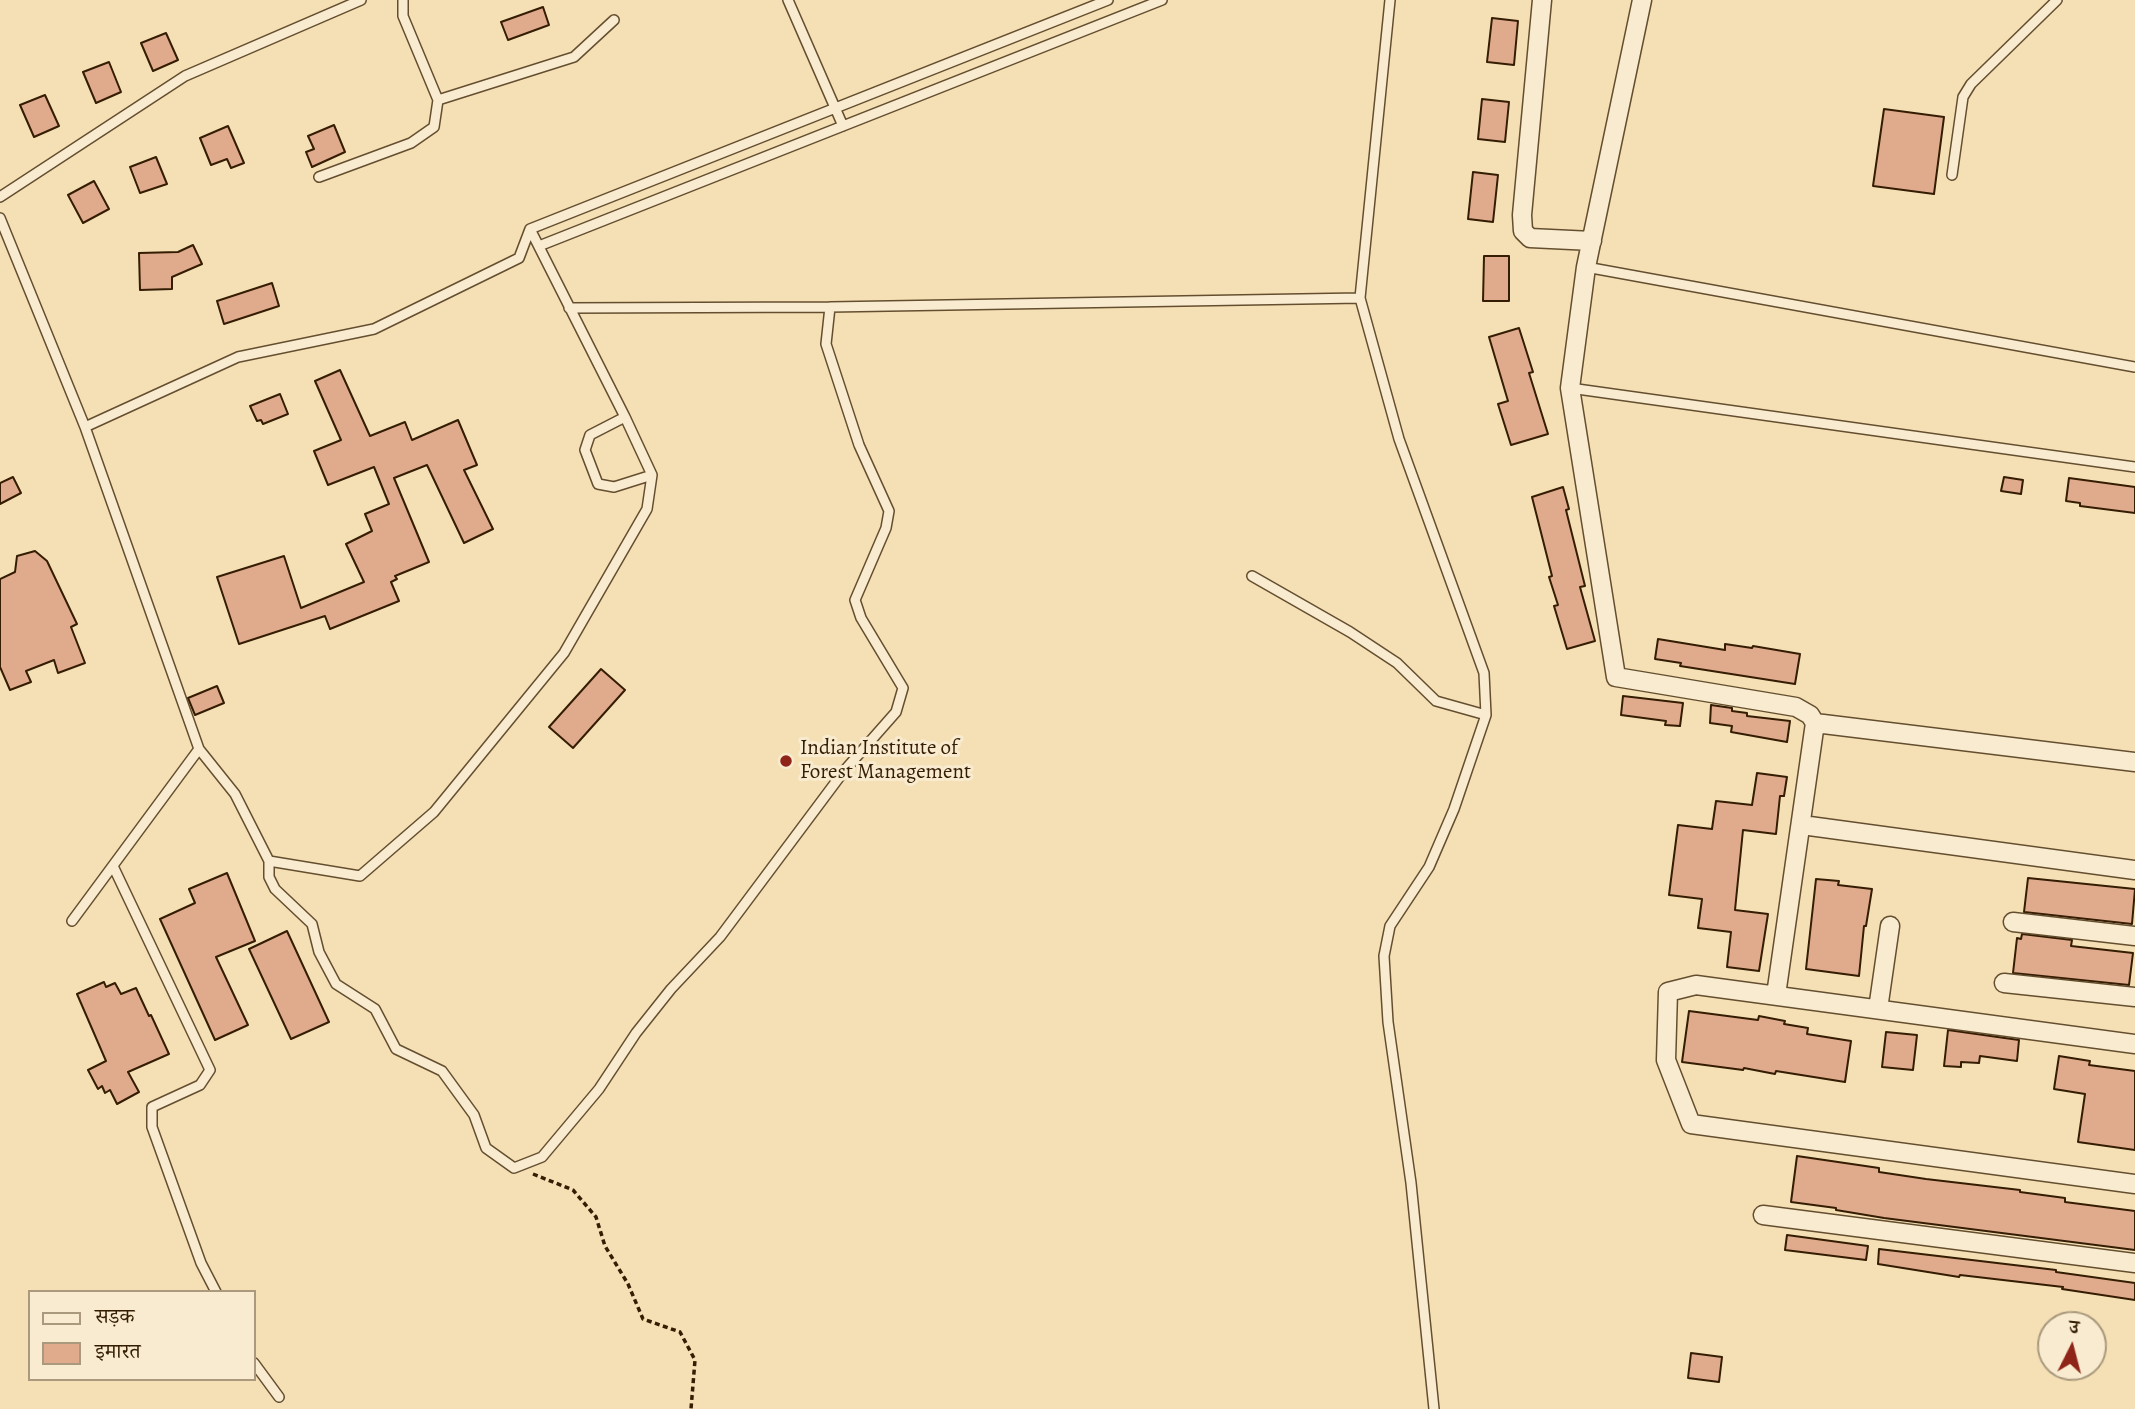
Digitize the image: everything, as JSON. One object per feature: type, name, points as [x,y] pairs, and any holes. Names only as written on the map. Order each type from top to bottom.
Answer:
[{"type":"street","points":[[1542,0],[1522,215],[1523,231],[1530,238],[1592,241]]},
{"type":"street","points":[[1642,0],[1586,267],[1570,388],[1616,677],[1796,707],[1810,715],[1815,723],[1776,995]]},
{"type":"street","points":[[1815,723],[2135,762]]},
{"type":"street","points":[[1802,825],[2135,870]]},
{"type":"street","points":[[2013,922],[2135,936]]},
{"type":"street","points":[[1878,1009],[1890,926]]},
{"type":"street","points":[[2004,983],[2135,997]]},
{"type":"street","points":[[2135,1044],[1696,985],[1668,992],[1666,1060],[1691,1124],[2135,1184]]},
{"type":"street","points":[[1763,1214],[2135,1263]]},
{"type":"lane","points":[[0,197],[185,76],[360,0]]},
{"type":"lane","points":[[319,177],[411,143],[434,127],[438,100],[403,16],[403,0]]},
{"type":"lane","points":[[789,0],[843,126]]},
{"type":"lane","points":[[85,427],[238,357],[374,328],[519,258],[530,229],[1108,0]]},
{"type":"lane","points":[[539,246],[1162,0]]},
{"type":"lane","points":[[1390,0],[1360,298],[1399,439],[1484,673],[1486,715],[1454,809],[1429,867],[1390,926],[1384,956],[1388,1022],[1411,1183],[1434,1409]]},
{"type":"lane","points":[[1951,175],[1964,97],[1971,84],[2057,0]]},
{"type":"lane","points":[[438,100],[574,57],[614,20]]},
{"type":"lane","points":[[0,218],[85,427],[198,749],[235,794],[269,861],[269,877],[275,889],[312,924],[319,952],[336,984],[375,1009],[396,1049],[442,1071],[474,1115],[486,1148],[514,1168],[542,1157],[567,1128],[599,1089],[636,1033],[671,989],[720,937],[844,771],[896,712],[903,688],[861,618],[856,600],[886,528],[889,511],[859,444],[826,344],[830,307]]},
{"type":"lane","points":[[269,861],[359,876],[435,812],[564,653],[647,509],[652,475],[530,229]]},
{"type":"lane","points":[[1586,267],[2135,367]]},
{"type":"lane","points":[[569,308],[830,307],[1360,298]]},
{"type":"lane","points":[[1570,388],[2135,467]]},
{"type":"lane","points":[[625,417],[590,435],[585,450],[598,484],[614,487],[652,475]]},
{"type":"lane","points":[[1252,576],[1350,632],[1397,663],[1437,701],[1486,715]]},
{"type":"lane","points":[[72,920],[198,749]]},
{"type":"lane","points":[[113,866],[210,1070],[200,1085],[152,1107],[152,1128],[201,1263],[215,1290]]},
{"type":"lane","points":[[256,1366],[279,1397]]},
{"type":"path","points":[[514,1168],[573,1190],[596,1217],[606,1246],[628,1284],[643,1319],[680,1332],[695,1360],[691,1409]]},
{"type":"building","points":[[543,7],[549,25],[508,40],[501,22]]},
{"type":"building","points":[[1492,18],[1518,21],[1514,65],[1487,62]]},
{"type":"building","points":[[166,33],[178,60],[153,71],[141,43]]},
{"type":"building","points":[[109,62],[121,92],[96,103],[83,72]]},
{"type":"building","points":[[45,95],[59,126],[34,137],[20,105]]},
{"type":"building","points":[[1482,99],[1509,102],[1505,142],[1478,139]]},
{"type":"building","points":[[1884,109],[1944,117],[1934,194],[1873,186]]},
{"type":"building","points":[[334,125],[345,152],[312,167],[306,152],[314,149],[308,136]]},
{"type":"building","points":[[228,126],[244,163],[231,168],[227,159],[211,165],[200,138]]},
{"type":"building","points":[[156,157],[167,184],[140,193],[130,167]]},
{"type":"building","points":[[1473,172],[1498,175],[1493,222],[1468,219]]},
{"type":"building","points":[[94,181],[109,209],[83,223],[68,195]]},
{"type":"building","points":[[193,245],[202,264],[172,277],[172,289],[140,290],[139,253],[178,252]]},
{"type":"building","points":[[1484,256],[1509,256],[1509,301],[1483,301]]},
{"type":"building","points":[[272,283],[279,306],[224,324],[217,301]]},
{"type":"building","points":[[1519,328],[1533,372],[1529,373],[1548,434],[1511,445],[1498,404],[1508,401],[1489,337]]},
{"type":"building","points":[[340,370],[370,436],[405,422],[412,440],[458,420],[477,465],[464,470],[493,529],[464,543],[427,465],[394,478],[429,562],[395,576],[397,579],[391,582],[399,601],[330,629],[325,616],[239,644],[217,577],[284,556],[301,608],[364,582],[346,544],[372,531],[365,514],[389,504],[374,467],[328,485],[314,451],[341,440],[315,381]]},
{"type":"building","points":[[280,394],[288,414],[263,424],[261,420],[257,421],[250,406]]},
{"type":"building","points":[[13,477],[21,493],[0,504],[0,483]]},
{"type":"building","points":[[2004,477],[2023,480],[2021,494],[2001,491]]},
{"type":"building","points":[[2069,478],[2135,487],[2135,513],[2080,506],[2080,503],[2066,501]]},
{"type":"building","points":[[1563,487],[1585,586],[1580,587],[1595,641],[1567,649],[1554,606],[1558,605],[1549,577],[1552,576],[1532,497]]},
{"type":"building","points":[[35,551],[47,561],[77,624],[71,627],[85,663],[58,673],[54,660],[26,671],[31,682],[10,690],[0,667],[0,579],[15,572],[17,556]]},
{"type":"building","points":[[1658,639],[1725,650],[1725,644],[1800,654],[1795,684],[1680,666],[1681,663],[1655,659]]},
{"type":"building","points":[[601,669],[625,690],[573,748],[549,727]]},
{"type":"building","points":[[217,686],[224,703],[195,715],[188,698]]},
{"type":"building","points":[[1623,696],[1683,703],[1680,726],[1665,725],[1666,721],[1621,715]]},
{"type":"building","points":[[1711,705],[1732,708],[1732,711],[1747,713],[1747,716],[1790,721],[1787,742],[1731,732],[1732,726],[1710,723]]},
{"type":"building","points":[[1757,773],[1787,777],[1784,796],[1780,796],[1776,834],[1743,830],[1735,910],[1768,914],[1759,971],[1727,967],[1731,932],[1698,928],[1702,899],[1669,895],[1678,825],[1712,829],[1716,801],[1752,805]]},
{"type":"building","points":[[227,873],[255,941],[216,957],[248,1025],[215,1040],[160,919],[195,903],[189,889]]},
{"type":"building","points":[[2028,878],[2135,889],[2132,924],[2024,912]]},
{"type":"building","points":[[1816,879],[1872,889],[1864,926],[1859,976],[1806,969]]},
{"type":"building","points":[[287,931],[329,1022],[291,1039],[249,949]]},
{"type":"building","points":[[2022,934],[2072,940],[2071,946],[2133,953],[2129,985],[2013,973],[2017,938],[2021,939]]},
{"type":"building","points":[[104,982],[106,987],[115,983],[121,994],[136,988],[169,1054],[128,1072],[139,1092],[117,1104],[110,1090],[105,1093],[102,1086],[98,1089],[88,1070],[106,1061],[77,994]]},
{"type":"building","points":[[1689,1011],[1758,1020],[1759,1016],[1808,1028],[1807,1034],[1851,1041],[1845,1082],[1776,1071],[1775,1074],[1682,1062]]},
{"type":"building","points":[[1948,1030],[2019,1040],[2017,1061],[1980,1056],[1979,1063],[1961,1062],[1961,1067],[1944,1066]]},
{"type":"building","points":[[1886,1032],[1917,1035],[1913,1070],[1882,1067]]},
{"type":"building","points":[[2059,1056],[2090,1061],[2089,1065],[2135,1071],[2135,1150],[2078,1142],[2085,1094],[2054,1089]]},
{"type":"building","points":[[1797,1156],[1879,1168],[1879,1172],[2020,1190],[2065,1198],[2065,1202],[2135,1211],[2135,1250],[1884,1218],[1791,1202]]},
{"type":"building","points":[[1787,1235],[1868,1246],[1866,1260],[1785,1250]]},
{"type":"building","points":[[1879,1249],[2056,1270],[2135,1283],[2135,1300],[2062,1289],[2063,1287],[1959,1277],[1878,1264]]},
{"type":"building","points":[[1691,1353],[1722,1357],[1719,1382],[1688,1378]]},
{"type":"place","name":"Indian Institute of Forest Management","points":[[786,761]]}]
